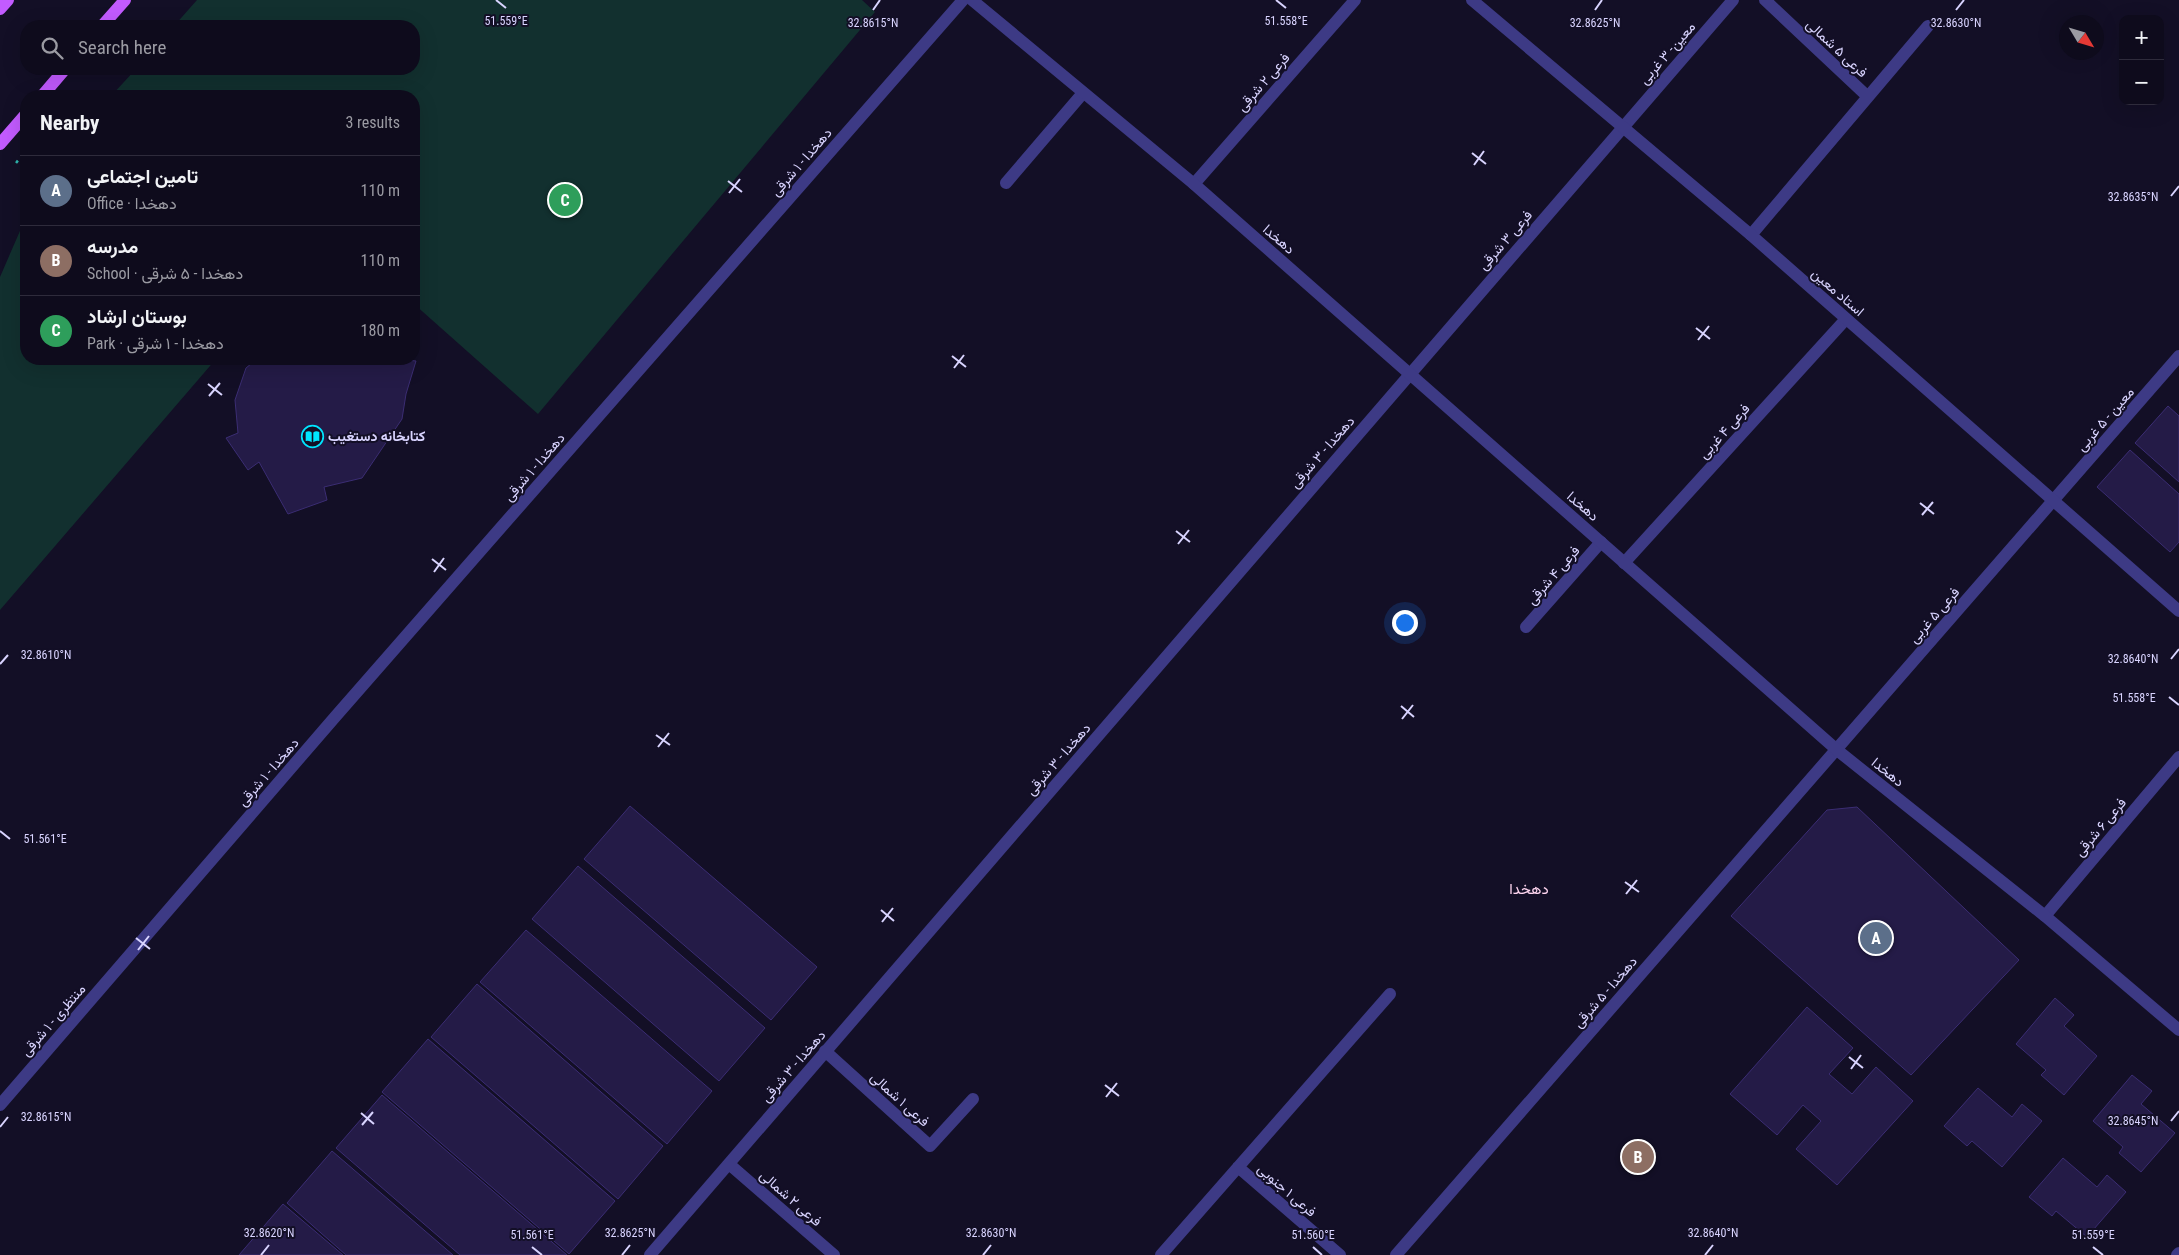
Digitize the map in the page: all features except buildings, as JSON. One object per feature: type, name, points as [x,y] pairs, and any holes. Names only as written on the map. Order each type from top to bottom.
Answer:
[{"type":"main road","points":[[0,9],[8,0]]},
{"type":"main road","points":[[107,20],[125,0]]},
{"type":"main road","points":[[47,90],[60,75]]},
{"type":"main road","points":[[0,144],[20,121]]},
{"type":"street","name":"دهخدا - ۱ شرقی","points":[[130,955],[963,0]]},
{"type":"street","name":"دهخدا","points":[[972,0],[1194,184],[1836,750],[2045,916],[2179,1030]]},
{"type":"street","name":"فرعی ۲ شرقی","points":[[1194,184],[1355,0]]},
{"type":"street","name":"استاد معین","points":[[1472,0],[1624,126],[1751,235],[2179,611]]},
{"type":"street","name":"معین- ۳ غربی","points":[[1624,126],[1733,0]]},
{"type":"street","name":"فرعی ۵ شمالی","points":[[1765,0],[1867,96]]},
{"type":"street","points":[[1751,235],[1928,26]]},
{"type":"street","points":[[1006,183],[1084,93]]},
{"type":"street","name":"فرعی ۳ شرقی","points":[[1409,374],[1624,126]]},
{"type":"street","name":"فرعی ۴ غربی","points":[[1624,563],[1846,319]]},
{"type":"street","name":"معین - ۵ غربی","points":[[2053,501],[2179,356]]},
{"type":"street","name":"دهخدا - ۳ شرقی","points":[[650,1255],[1409,374]]},
{"type":"street","name":"فرعی ۵ غربی","points":[[1836,750],[2053,501]]},
{"type":"street","name":"فرعی ۴ شرقی","points":[[1526,627],[1601,542]]},
{"type":"street","name":"دهخدا - ۵ شرقی","points":[[1396,1255],[1836,750]]},
{"type":"street","name":"فرعی ۶ شرقی","points":[[2045,916],[2179,757]]},
{"type":"street","name":"منتظری - ۱ شرقی","points":[[0,1105],[130,955]]},
{"type":"street","points":[[1161,1255],[1390,994]]},
{"type":"street","name":"فرعی ۱ شمالی","points":[[825,1051],[930,1146],[973,1098]]},
{"type":"street","name":"فرعی ۲ شمالی","points":[[729,1164],[834,1255]]},
{"type":"street","name":"فرعی ۱ جنوبی","points":[[1238,1167],[1340,1255]]},
{"type":"green space","points":[[197,0],[862,0],[875,12],[538,414],[420,309],[420,90],[117,90],[130,75],[420,75],[420,20],[179,20]]},
{"type":"green space","points":[[20,231],[20,365],[211,365],[0,610],[0,277]]},
{"type":"place","name":"بوستان ارشاد","points":[[565,200]]},
{"type":"place","name":"کتابخانه دستغیب","points":[[312,436]]},
{"type":"place","name":"تامین اجتماعی","points":[[1876,938]]},
{"type":"place","name":"مدرسه","points":[[1638,1157]]},
{"type":"district","name":"دهخدا","points":[[1529,889]]}]
